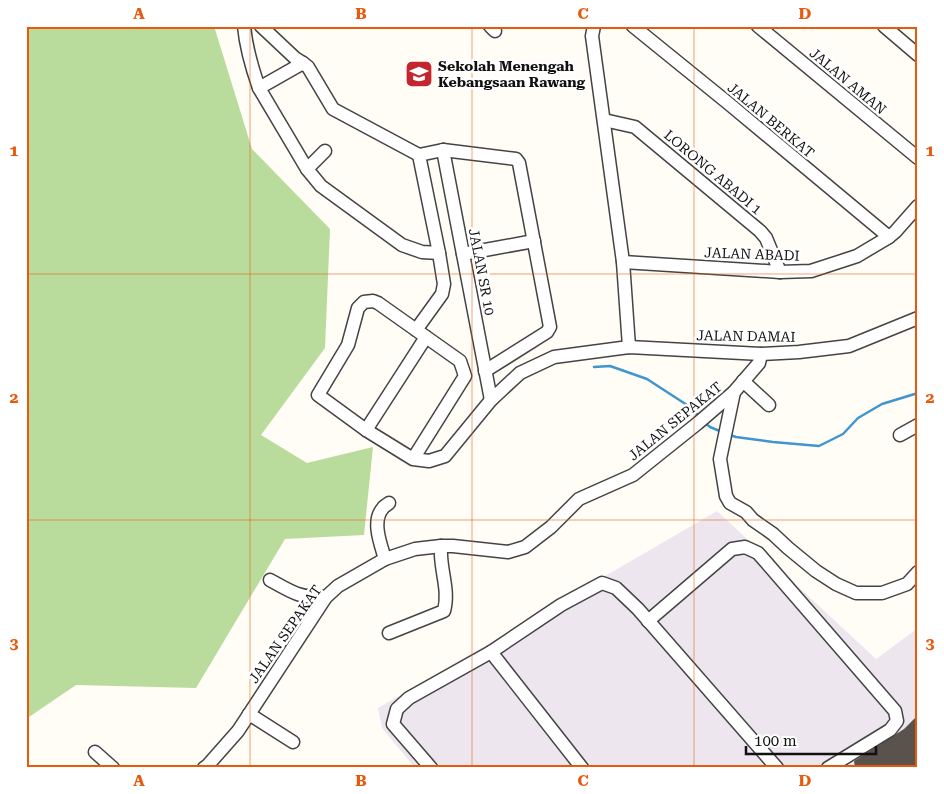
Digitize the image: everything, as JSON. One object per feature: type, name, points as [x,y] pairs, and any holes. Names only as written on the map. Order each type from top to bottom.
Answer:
[{"type":"street","points":[[244,26],[251,65],[259,88],[306,169],[321,186],[402,245],[422,252],[439,253]]},
{"type":"street","points":[[261,26],[295,58],[308,67],[334,109],[419,155],[443,150],[518,160],[550,327],[547,332],[485,371]]},
{"type":"street","points":[[594,26],[592,36],[623,262],[629,347]]},
{"type":"street","name":"JALAN BERKAT","points":[[633,26],[889,237]]},
{"type":"street","name":"JALAN AMAN","points":[[758,26],[918,158]]},
{"type":"street","points":[[884,26],[918,54]]},
{"type":"street","points":[[259,88],[303,63]]},
{"type":"street","name":"LORONG ABADI 1","points":[[604,120],[635,127],[760,231],[766,238],[780,272]]},
{"type":"street","name":"JALAN SR 10","points":[[443,150],[491,400]]},
{"type":"street","points":[[306,169],[325,151]]},
{"type":"street","points":[[366,430],[444,289],[439,253],[419,155]]},
{"type":"street","name":"JALAN ABADI","points":[[623,262],[780,272],[812,271],[857,256],[889,237],[918,206]]},
{"type":"street","points":[[463,254],[534,241]]},
{"type":"street","points":[[369,300],[421,333],[460,361],[465,376],[413,459],[366,430],[318,395],[348,345],[360,304],[369,300]]},
{"type":"street","name":"JALAN DAMAI","points":[[413,459],[429,461],[445,456],[491,400],[520,372],[554,357],[629,347],[761,354],[799,352],[849,346],[918,318]]},
{"type":"street","name":"JALAN SEPAKAT","points":[[204,768],[238,731],[326,597],[338,586],[385,559],[415,549],[441,546],[508,552],[525,547],[551,527],[579,499],[633,475],[702,419],[734,392],[759,363],[761,354]]},
{"type":"street","points":[[743,381],[769,405]]},
{"type":"street","points":[[734,392],[720,459],[726,496],[730,503],[746,512],[753,520],[773,534],[816,571],[836,584],[856,593],[882,592],[907,584],[918,572]]},
{"type":"street","points":[[900,435],[918,425]]},
{"type":"street","points":[[385,559],[378,539],[378,518],[382,508],[389,503]]},
{"type":"street","points":[[389,633],[444,611],[447,601],[440,556],[441,546]]},
{"type":"street","points":[[648,621],[732,549],[745,546],[758,554],[895,710],[898,721],[890,730],[828,768]]},
{"type":"street","points":[[270,580],[294,594],[314,598],[326,597]]},
{"type":"street","points":[[431,768],[393,724],[397,710],[409,698],[491,652],[561,604],[602,583],[616,588],[638,609],[777,768]]},
{"type":"street","points":[[491,652],[582,768]]},
{"type":"street","points":[[249,714],[293,742]]},
{"type":"street","points":[[94,752],[113,768]]},
{"type":"shaded area","points":[[717,511],[876,659],[918,628],[918,768],[415,768],[382,728],[378,708]]},
{"type":"green space","points":[[26,26],[214,26],[252,149],[330,229],[325,348],[261,435],[307,463],[373,447],[364,535],[285,539],[196,688],[76,685],[26,719]]},
{"type":"building","points":[[918,715],[918,768],[855,768],[854,761],[904,729]]},
{"type":"waterway","points":[[594,367],[610,366],[647,379],[687,405],[700,417]]},
{"type":"waterway","points":[[730,435],[773,442],[819,446],[843,434],[858,418],[882,404],[918,393]]},
{"type":"waterway","points":[[705,423],[722,432]]},
{"type":"place","name":"Sekolah Menengah Kebangsaan Rawang","points":[[419,74]]}]
